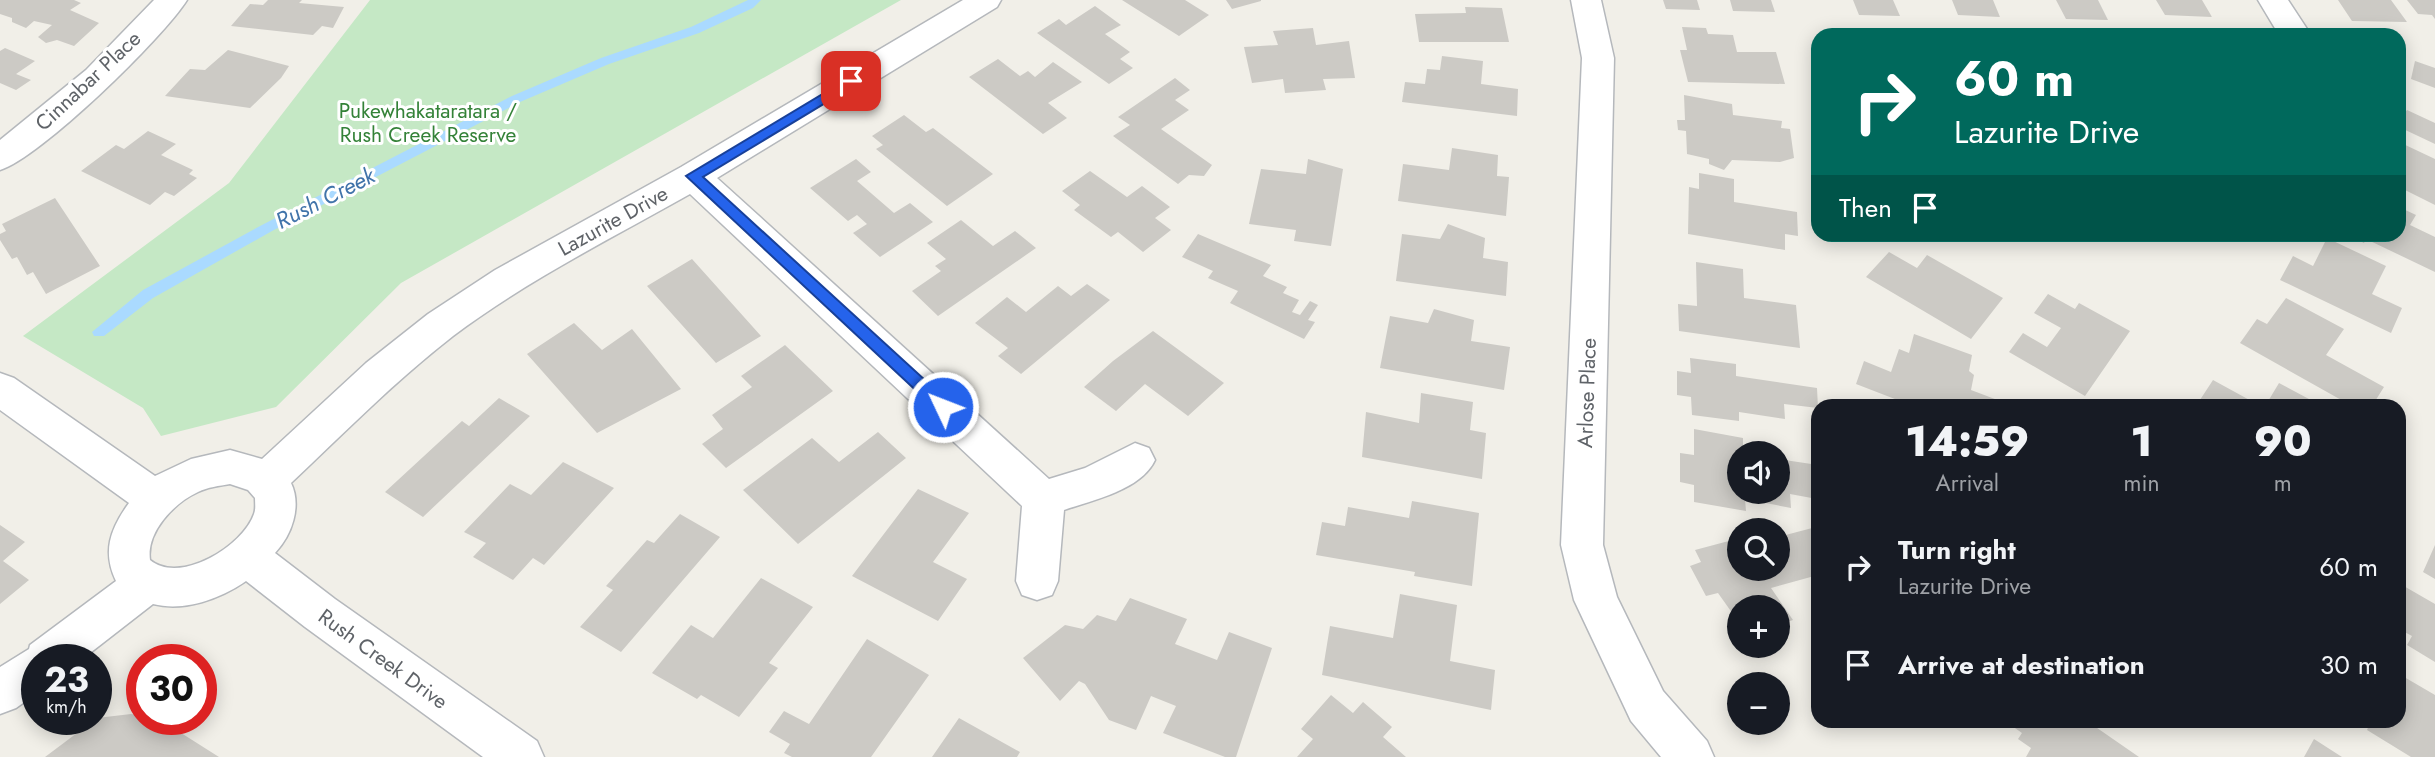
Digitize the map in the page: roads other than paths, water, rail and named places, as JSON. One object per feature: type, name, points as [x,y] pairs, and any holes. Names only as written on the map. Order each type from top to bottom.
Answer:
[{"type":"street","name":"Cinnabar Place","points":[[0,158],[57,114],[97,78],[172,0]]},
{"type":"street","name":"Lazurite Drive","points":[[268,479],[380,374],[441,326],[508,280],[693,176],[986,0]]},
{"type":"street","name":"Arlose Place","points":[[1586,0],[1598,58],[1582,545],[1597,600],[1647,706],[1691,757]]},
{"type":"street","points":[[2273,0],[2291,28]]},
{"type":"street","points":[[693,176],[1044,499],[1037,581]]},
{"type":"street","points":[[0,389],[155,499]]},
{"type":"street","points":[[1044,499],[1097,481],[1135,460]]},
{"type":"street","points":[[229,467],[251,469],[268,479],[277,495],[276,514],[266,536],[248,557],[224,574],[196,586],[169,588],[147,583],[131,568],[127,547],[136,522],[155,499],[178,482],[229,467]]},
{"type":"street","name":"Rush Creek Drive","points":[[248,557],[320,613],[521,757]]},
{"type":"street","points":[[67,644],[147,583]]},
{"type":"street","points":[[0,693],[21,678]]},
{"type":"waterway","name":"Rush Creek","points":[[99,332],[148,294],[267,228],[516,99],[605,61],[695,30],[755,0]]},
{"type":"park label","name":"Pukewhakataratara / Rush Creek Reserve","points":[[428,123]]}]
